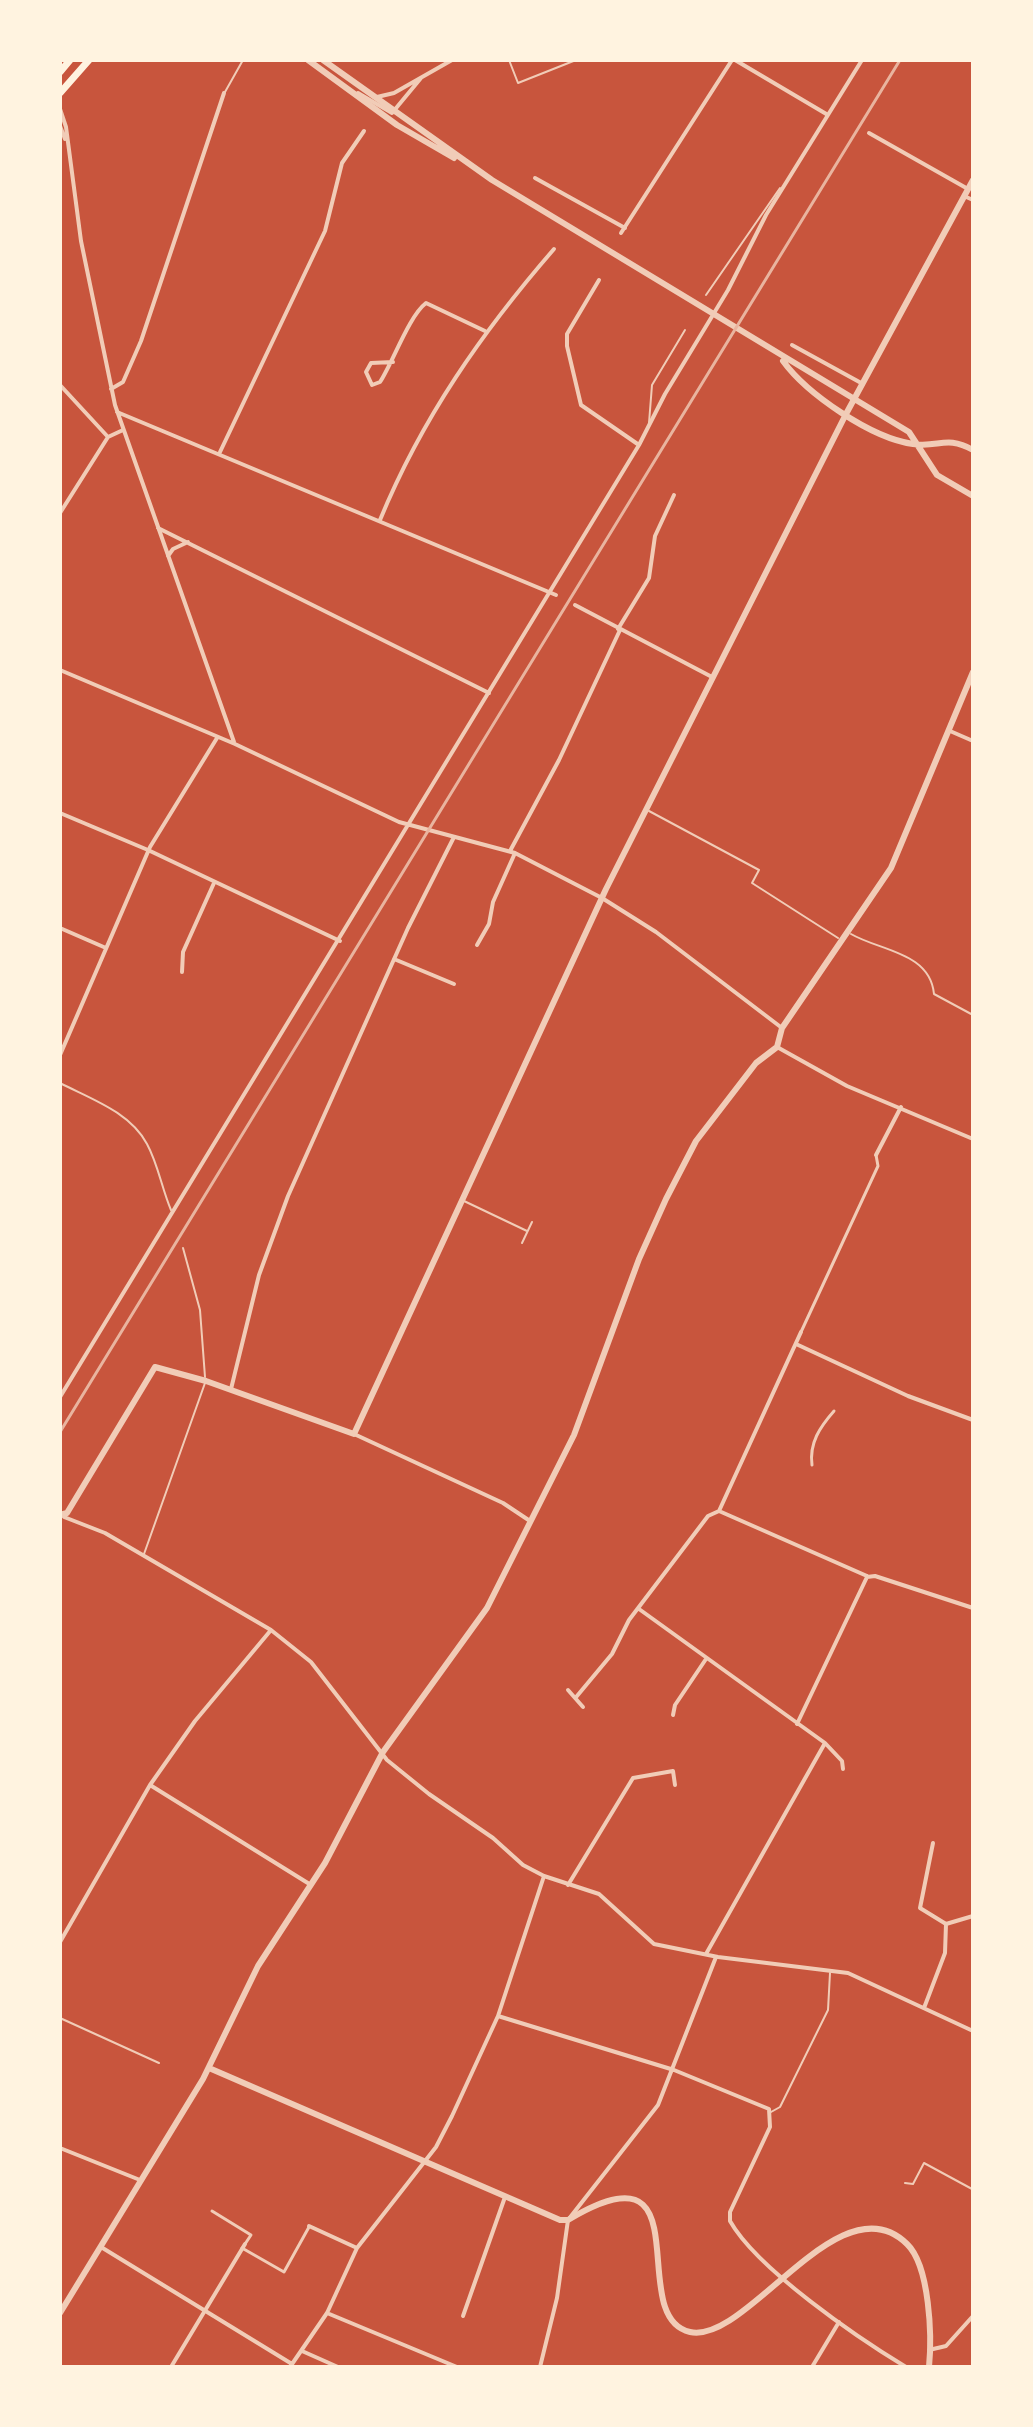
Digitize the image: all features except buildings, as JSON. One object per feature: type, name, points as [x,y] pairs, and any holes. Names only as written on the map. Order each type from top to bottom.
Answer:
[{"type":"main road","points":[[61,71],[70,60]]},
{"type":"main road","points":[[60,93],[89,60]]},
{"type":"street","points":[[60,60],[61,71]]},
{"type":"street","points":[[308,60],[397,125],[909,432],[937,475],[973,496]]},
{"type":"street","points":[[323,60],[488,177]]},
{"type":"street","points":[[374,97],[394,93],[452,60]]},
{"type":"street","points":[[535,178],[623,230],[733,60],[828,115]]},
{"type":"street","points":[[60,1397],[639,445],[785,182],[862,60]]},
{"type":"street","points":[[395,112],[421,78]]},
{"type":"street","points":[[345,87],[388,112],[395,112]]},
{"type":"street","points":[[111,389],[123,382],[141,341],[224,93]]},
{"type":"street","points":[[60,109],[81,241],[117,412],[235,744]]},
{"type":"street","points":[[60,126],[67,145]]},
{"type":"street","points":[[220,452],[325,231],[342,163],[364,131]]},
{"type":"street","points":[[869,133],[966,192],[973,200]]},
{"type":"street","points":[[354,1434],[602,898],[846,414],[973,180]]},
{"type":"street","points":[[380,520],[429,418],[485,331],[554,249]]},
{"type":"street","points":[[599,280],[567,334],[570,361],[586,411],[639,445]]},
{"type":"street","points":[[393,362],[371,363],[366,372],[372,385],[380,382],[393,362],[426,303],[485,331]]},
{"type":"street","points":[[792,345],[863,384]]},
{"type":"street","points":[[778,355],[808,391],[892,438],[920,445],[952,440],[973,450]]},
{"type":"street","points":[[60,385],[108,437]]},
{"type":"street","points":[[117,412],[220,452],[556,595]]},
{"type":"street","points":[[60,513],[108,437],[123,430]]},
{"type":"street","points":[[477,945],[489,924],[493,902],[512,852],[559,760],[619,629],[649,578],[655,536],[674,495]]},
{"type":"street","points":[[156,528],[489,693]]},
{"type":"street","points":[[167,557],[173,549],[188,542]]},
{"type":"street","points":[[575,605],[712,677]]},
{"type":"street","points":[[60,670],[235,744],[356,803],[410,824],[512,852],[602,898],[656,932],[782,1028]]},
{"type":"street","points":[[60,2313],[209,2068],[258,1966],[311,1885],[383,1752],[483,1613],[574,1435],[639,1259],[696,1141],[756,1063],[777,1047],[782,1028],[897,856],[973,672]]},
{"type":"street","points":[[950,731],[973,741]]},
{"type":"street","points":[[60,1055],[148,850],[217,738]]},
{"type":"street","points":[[60,813],[148,850],[340,941]]},
{"type":"street","points":[[231,1389],[259,1275],[281,1216],[394,959],[454,837]]},
{"type":"street","points":[[182,972],[183,952],[214,883]]},
{"type":"street","points":[[60,928],[106,948]]},
{"type":"street","points":[[394,959],[454,984]]},
{"type":"street","points":[[777,1047],[847,1086],[973,1139]]},
{"type":"street","points":[[577,1696],[612,1654],[629,1620],[708,1516],[719,1511],[878,1166],[876,1155],[901,1107]]},
{"type":"street","points":[[796,1344],[908,1396],[973,1420]]},
{"type":"street","points":[[532,1522],[503,1503],[354,1434],[231,1389],[162,1368],[152,1369],[62,1516],[105,1533],[271,1630],[311,1662],[387,1760],[544,1876],[599,1894],[654,1944],[716,1957],[857,1975],[973,2031]]},
{"type":"street","points":[[812,1465],[810,1452],[821,1425],[834,1411]]},
{"type":"street","points":[[719,1511],[867,1577],[875,1576],[973,1608]]},
{"type":"street","points":[[797,1724],[867,1577]]},
{"type":"street","points":[[639,1609],[825,1743],[842,1761],[843,1769]]},
{"type":"street","points":[[60,1942],[150,1785],[195,1721],[271,1630]]},
{"type":"street","points":[[673,1715],[675,1705],[706,1659]]},
{"type":"street","points":[[568,1690],[577,1696],[583,1707]]},
{"type":"street","points":[[706,1954],[825,1743]]},
{"type":"street","points":[[568,1885],[633,1778],[673,1771],[675,1785]]},
{"type":"street","points":[[150,1785],[311,1885]]},
{"type":"street","points":[[933,1843],[920,1908],[946,1924],[973,1916]]},
{"type":"street","points":[[101,2247],[291,2365],[327,2313],[357,2248],[425,2162],[453,2116],[498,2016],[544,1876]]},
{"type":"street","points":[[924,2008],[945,1953],[946,1924]]},
{"type":"street","points":[[540,2367],[557,2298],[568,2220],[647,2121],[674,2070],[716,1957]]},
{"type":"street","points":[[498,2016],[674,2070],[764,2105],[771,2112],[770,2127],[729,2217],[734,2228],[783,2278],[848,2332],[906,2367]]},
{"type":"street","points":[[209,2068],[505,2197],[568,2220],[610,2199],[630,2198],[640,2203],[653,2227],[664,2305],[672,2321],[688,2332],[705,2332],[725,2322],[854,2230],[866,2227],[887,2230],[910,2247],[922,2272],[929,2367]]},
{"type":"street","points":[[60,2148],[140,2180]]},
{"type":"street","points":[[463,2316],[505,2197]]},
{"type":"street","points":[[171,2367],[251,2235],[212,2211]]},
{"type":"street","points":[[244,2246],[284,2272],[309,2226],[357,2248]]},
{"type":"street","points":[[327,2313],[457,2367]]},
{"type":"street","points":[[929,2350],[946,2346],[973,2316]]},
{"type":"street","points":[[812,2367],[839,2322]]},
{"type":"street","points":[[302,2351],[338,2367]]},
{"type":"lane","points":[[224,93],[243,60]]},
{"type":"lane","points":[[509,60],[518,83],[576,60]]},
{"type":"lane","points":[[706,295],[785,182]]},
{"type":"lane","points":[[649,424],[652,385],[685,330]]},
{"type":"lane","points":[[647,810],[759,870],[752,883],[842,941]]},
{"type":"lane","points":[[848,933],[866,943],[885,946],[922,966],[933,979],[934,994],[973,1015]]},
{"type":"lane","points":[[60,1083],[114,1111],[136,1128],[151,1154],[172,1215]]},
{"type":"lane","points":[[463,1200],[527,1231]]},
{"type":"lane","points":[[522,1243],[532,1222]]},
{"type":"lane","points":[[143,1555],[206,1381],[200,1310],[183,1248]]},
{"type":"lane","points":[[771,2112],[780,2107],[828,2010],[831,1971]]},
{"type":"lane","points":[[60,2018],[159,2063]]},
{"type":"lane","points":[[905,2183],[913,2184],[924,2163],[973,2188]]},
{"type":"railway","points":[[60,1432],[900,60]]}]
